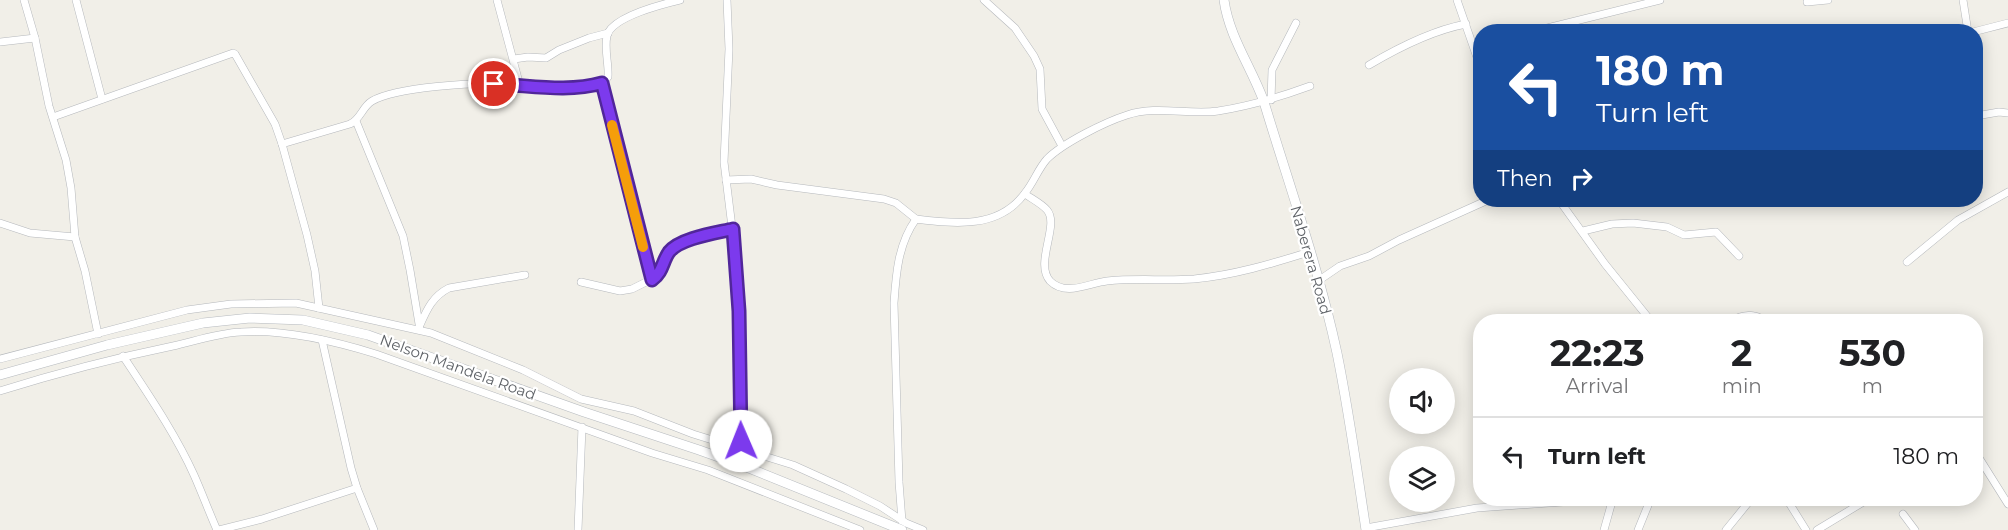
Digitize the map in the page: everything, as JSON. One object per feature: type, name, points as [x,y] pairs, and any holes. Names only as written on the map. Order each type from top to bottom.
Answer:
[{"type":"main road","name":"Naberera Road","points":[[1224,0],[1234,38],[1268,101],[1318,281],[1337,352],[1353,435],[1366,529]]},
{"type":"main road","name":"Nelson Mandela Road","points":[[0,375],[107,345],[203,323],[250,318],[303,320],[368,335],[744,466],[902,525]]},
{"type":"street","points":[[24,0],[35,38],[52,117],[70,179],[75,237],[85,271],[98,334]]},
{"type":"street","points":[[76,0],[102,99]]},
{"type":"street","points":[[497,0],[520,86]]},
{"type":"street","points":[[282,144],[356,121],[370,102],[394,93],[494,84],[588,86],[602,83],[609,75],[606,44],[611,27],[627,18],[680,0]]},
{"type":"street","points":[[727,0],[729,49],[723,143],[733,229],[739,311],[741,448],[744,466]]},
{"type":"street","points":[[984,0],[1015,28],[1034,56],[1040,69],[1042,109],[1062,146]]},
{"type":"street","points":[[1457,0],[1473,37]]},
{"type":"street","points":[[1563,24],[1660,0]]},
{"type":"street","points":[[1807,2],[1828,0]]},
{"type":"street","points":[[1963,0],[1967,24]]},
{"type":"street","points":[[1983,29],[2008,23]]},
{"type":"street","points":[[1268,101],[1272,69],[1296,24]]},
{"type":"street","points":[[1369,65],[1452,27],[1466,24]]},
{"type":"street","points":[[514,59],[546,58],[559,50],[608,33]]},
{"type":"street","points":[[0,42],[35,38]]},
{"type":"street","points":[[52,117],[235,54],[275,124],[282,144],[307,235],[320,308]]},
{"type":"street","points":[[602,83],[652,280]]},
{"type":"street","points":[[726,180],[751,179],[785,186],[884,199],[896,203],[916,219],[966,223],[987,221],[1010,208],[1025,194],[1040,167],[1062,146],[1114,120],[1134,113],[1155,111],[1217,111],[1268,101],[1310,86]]},
{"type":"street","points":[[1983,115],[2008,113]]},
{"type":"street","points":[[356,121],[403,236],[420,327]]},
{"type":"street","points":[[1983,206],[2008,192]]},
{"type":"street","points":[[1025,194],[1048,211],[1050,218],[1046,271],[1050,281],[1060,287],[1075,289],[1105,281],[1206,278],[1249,270],[1309,252]]},
{"type":"street","points":[[1318,281],[1341,266],[1369,256],[1473,207]]},
{"type":"street","points":[[1564,207],[1605,264],[1645,314]]},
{"type":"street","points":[[1907,262],[1958,220],[1981,207]]},
{"type":"street","points":[[902,525],[895,279],[902,243],[916,219]]},
{"type":"street","points":[[1583,231],[1622,222],[1633,222],[1667,227],[1684,236],[1716,232],[1739,256]]},
{"type":"street","points":[[0,223],[30,233],[75,237]]},
{"type":"street","points":[[581,282],[620,291],[632,289],[652,280],[661,272],[667,255],[674,247],[733,229]]},
{"type":"street","points":[[420,327],[432,301],[449,288],[525,275]]},
{"type":"street","points":[[0,359],[187,310],[223,304],[296,303],[420,327],[523,370],[581,399],[634,411],[693,434],[817,475],[865,498],[902,525],[923,530]]},
{"type":"street","points":[[0,391],[123,356],[242,331],[278,333],[322,340],[376,354],[730,478],[860,530]]},
{"type":"street","points":[[322,340],[357,488],[374,530]]},
{"type":"street","points":[[123,356],[149,394],[180,448],[218,530],[262,519],[357,488]]},
{"type":"street","points":[[578,530],[582,427]]},
{"type":"street","points":[[1983,464],[2008,504]]},
{"type":"street","points":[[1366,529],[1477,508],[1504,506]]},
{"type":"street","points":[[1604,530],[1611,506]]},
{"type":"street","points":[[1638,530],[1647,506]]},
{"type":"street","points":[[1726,530],[1746,506]]},
{"type":"street","points":[[1791,506],[1806,530]]},
{"type":"street","points":[[1817,530],[1857,506]]},
{"type":"street","points":[[1903,514],[1915,530]]},
{"type":"slow traffic","points":[[612,125],[643,247]]},
{"type":"route","points":[[494,84],[562,87],[602,83],[652,280],[661,272],[667,255],[674,247],[733,229],[741,361],[741,441]]}]
